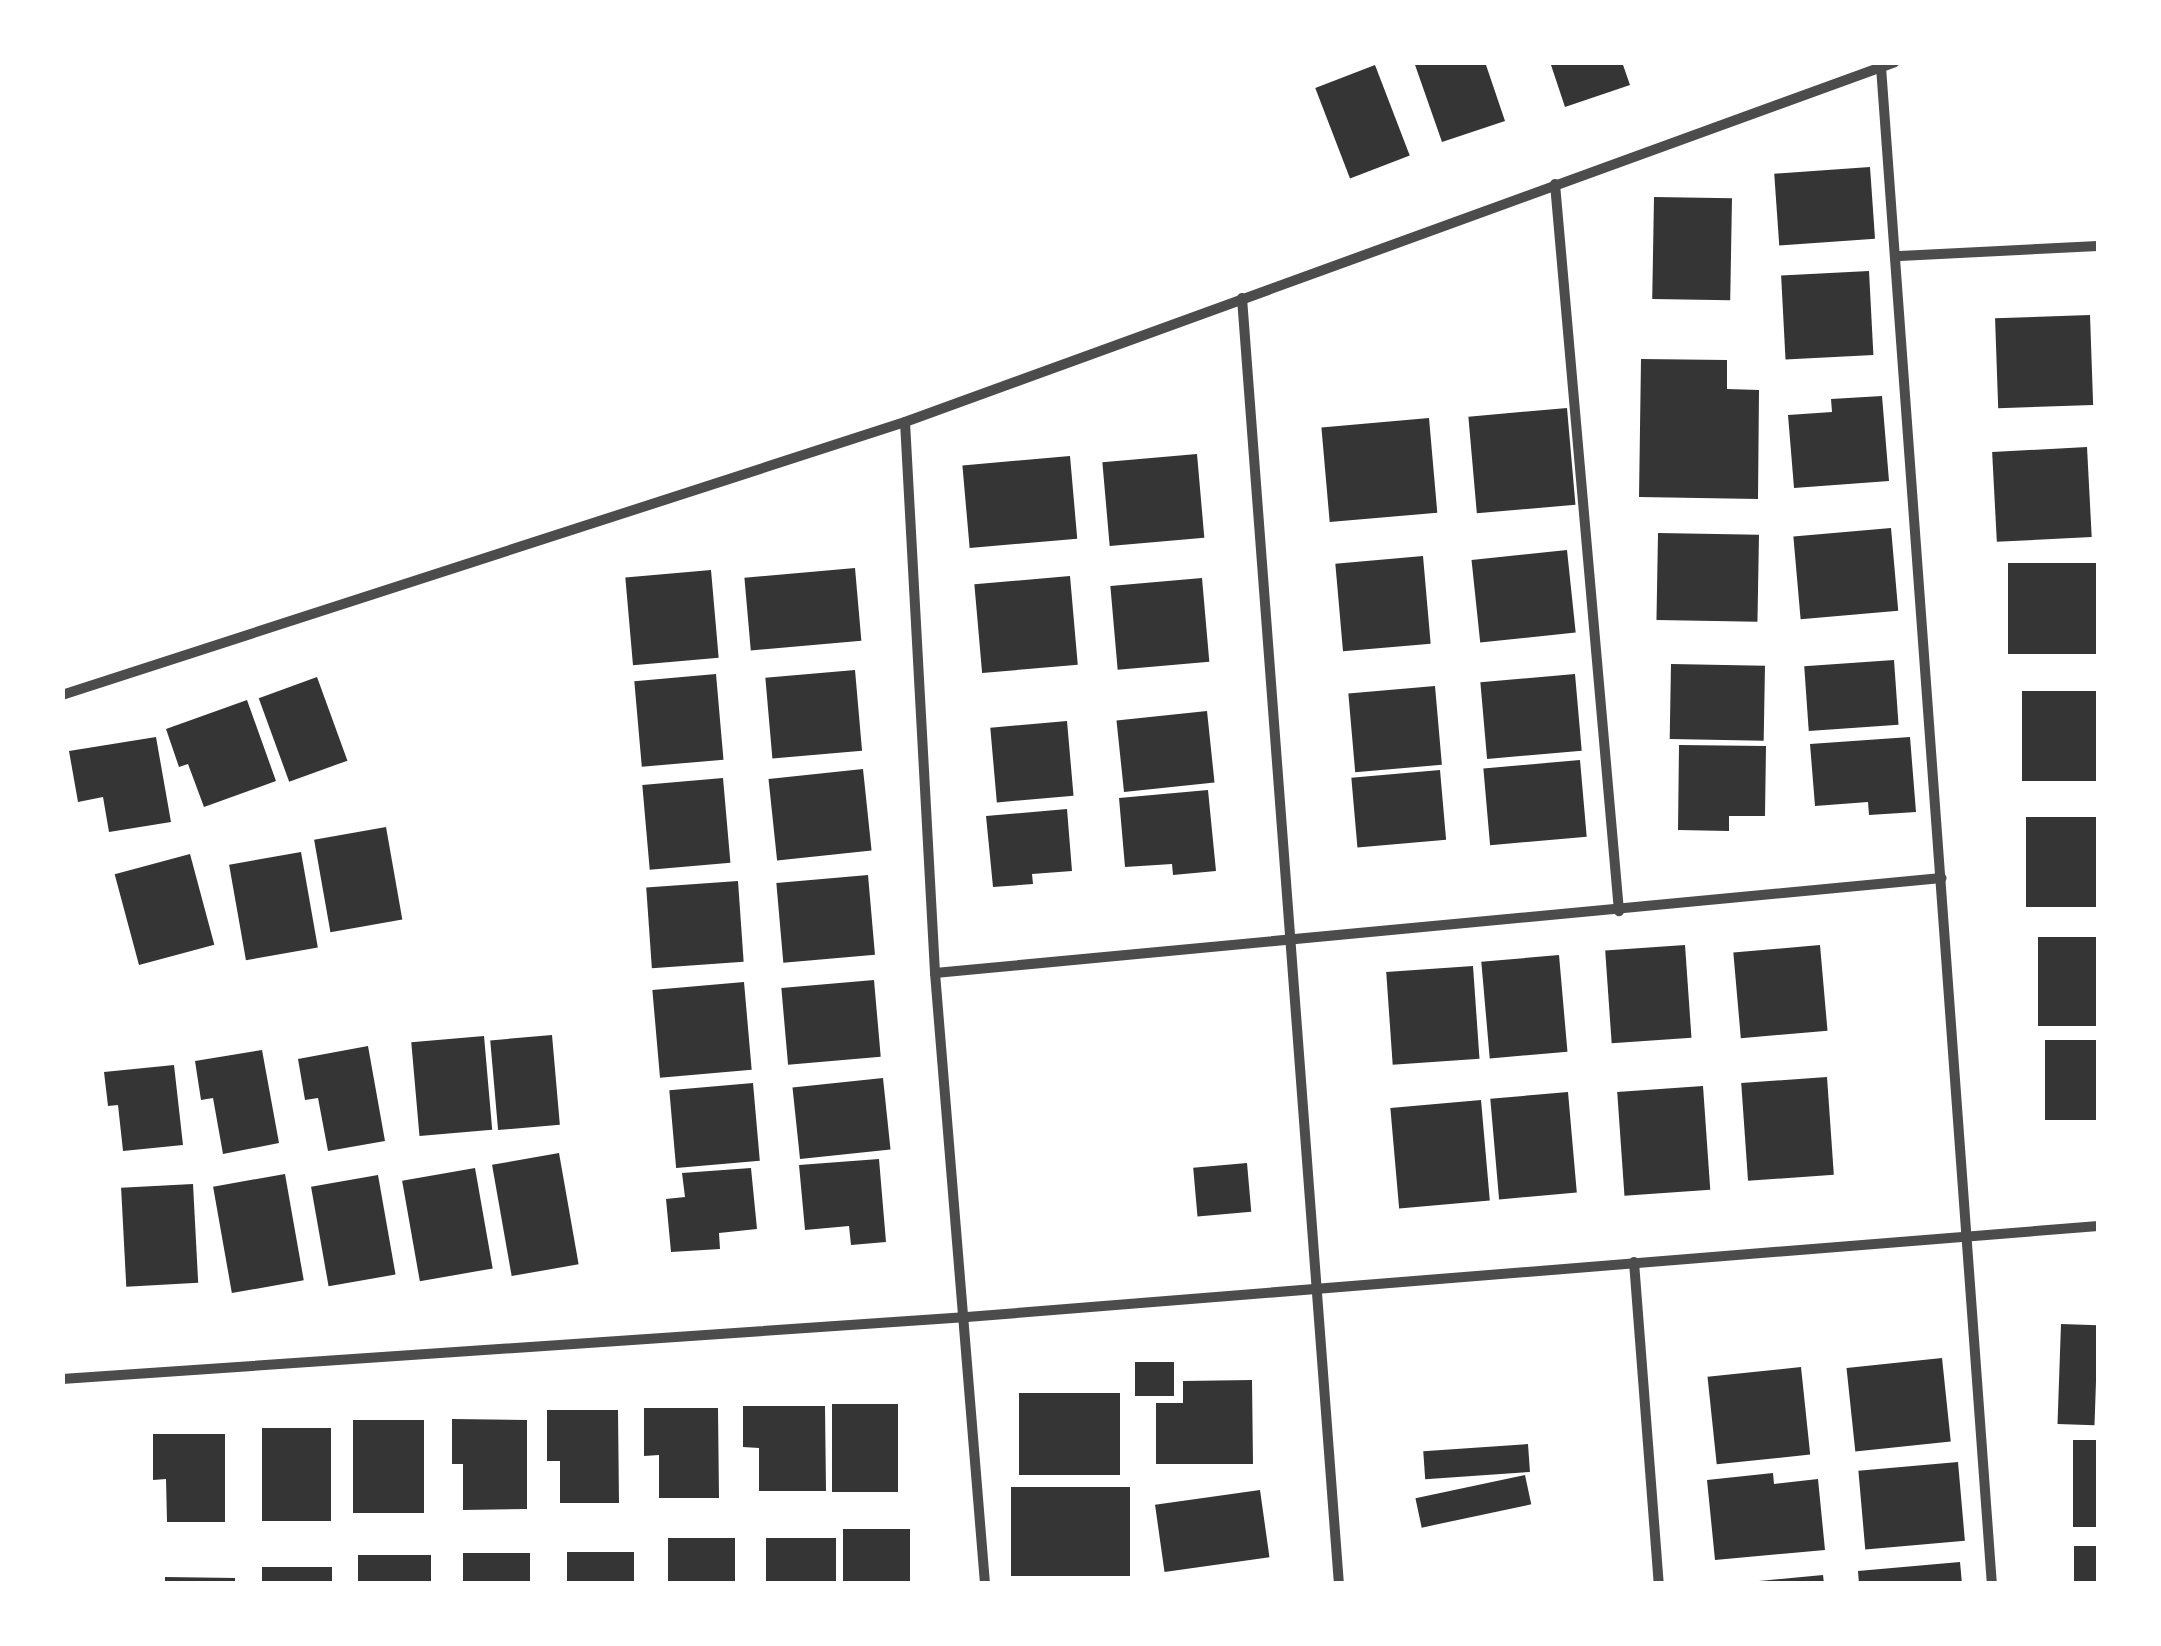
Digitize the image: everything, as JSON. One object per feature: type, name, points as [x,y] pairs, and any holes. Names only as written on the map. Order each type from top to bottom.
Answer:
[{"type":"street","points":[[62,694],[905,422],[1894,62]]},
{"type":"street","points":[[1881,67],[1900,256],[1992,1584]]},
{"type":"street","points":[[1555,184],[1620,911]]},
{"type":"street","points":[[1900,256],[2098,246]]},
{"type":"street","points":[[1242,298],[1319,1288],[1338,1584]]},
{"type":"street","points":[[905,422],[935,973],[967,1317],[985,1584]]},
{"type":"street","points":[[935,973],[1292,944],[1942,878]]},
{"type":"street","points":[[62,1380],[967,1317],[1966,1233],[2098,1226]]},
{"type":"street","points":[[1634,1262],[1659,1584]]},
{"type":"building","points":[[1414,62],[1485,62],[1505,121],[1442,142]]},
{"type":"building","points":[[1550,62],[1622,62],[1630,85],[1565,107]]},
{"type":"building","points":[[1375,65],[1410,156],[1350,178],[1315,88]]},
{"type":"building","points":[[1870,167],[1875,239],[1779,246],[1774,174]]},
{"type":"building","points":[[1654,197],[1732,198],[1730,300],[1652,299]]},
{"type":"building","points":[[1869,271],[1873,355],[1786,359],[1781,276]]},
{"type":"building","points":[[2090,315],[2093,405],[1998,408],[1995,318]]},
{"type":"building","points":[[1641,359],[1727,360],[1727,389],[1759,390],[1758,499],[1639,497]]},
{"type":"building","points":[[1882,396],[1889,481],[1794,488],[1788,415],[1832,412],[1831,399]]},
{"type":"building","points":[[1567,408],[1575,505],[1477,513],[1468,417]]},
{"type":"building","points":[[1429,418],[1437,513],[1330,522],[1321,427]]},
{"type":"building","points":[[2087,447],[2092,537],[1997,542],[1992,452]]},
{"type":"building","points":[[1197,454],[1204,538],[1110,546],[1102,462]]},
{"type":"building","points":[[1070,456],[1077,539],[970,548],[962,465]]},
{"type":"building","points":[[1891,528],[1898,611],[1801,619],[1793,537]]},
{"type":"building","points":[[1658,533],[1759,535],[1757,622],[1656,620]]},
{"type":"building","points":[[1567,550],[1576,633],[1480,643],[1472,560]]},
{"type":"building","points":[[1423,556],[1431,644],[1343,651],[1335,564]]},
{"type":"building","points":[[2008,563],[2098,563],[2098,654],[2008,654]]},
{"type":"building","points":[[855,568],[861,641],[751,650],[744,578]]},
{"type":"building","points":[[711,570],[719,658],[633,665],[625,577]]},
{"type":"building","points":[[1070,576],[1078,665],[982,673],[974,584]]},
{"type":"building","points":[[1202,578],[1209,662],[1118,670],[1110,586]]},
{"type":"building","points":[[1894,660],[1899,725],[1809,731],[1804,666]]},
{"type":"building","points":[[1671,664],[1765,666],[1764,741],[1670,739]]},
{"type":"building","points":[[855,670],[862,751],[772,759],[765,678]]},
{"type":"building","points":[[716,674],[723,760],[642,767],[634,681]]},
{"type":"building","points":[[1575,674],[1582,751],[1487,759],[1480,682]]},
{"type":"building","points":[[317,677],[347,761],[289,782],[259,698]]},
{"type":"building","points":[[1435,686],[1442,765],[1355,772],[1348,694]]},
{"type":"building","points":[[2022,691],[2098,691],[2098,781],[2022,781]]},
{"type":"building","points":[[247,700],[276,781],[204,807],[188,764],[179,767],[166,729]]},
{"type":"building","points":[[1207,711],[1215,783],[1124,792],[1116,721]]},
{"type":"building","points":[[1067,721],[1074,796],[997,802],[990,728]]},
{"type":"building","points":[[156,737],[171,822],[109,832],[103,797],[78,802],[69,751]]},
{"type":"building","points":[[1910,737],[1916,812],[1869,815],[1868,802],[1815,806],[1810,744]]},
{"type":"building","points":[[1679,745],[1766,746],[1765,816],[1729,816],[1729,831],[1678,830]]},
{"type":"building","points":[[1580,760],[1587,837],[1490,845],[1483,768]]},
{"type":"building","points":[[863,769],[872,851],[777,860],[769,779]]},
{"type":"building","points":[[1440,770],[1446,840],[1357,847],[1351,778]]},
{"type":"building","points":[[723,778],[730,863],[650,870],[642,785]]},
{"type":"building","points":[[1208,790],[1216,871],[1173,875],[1172,864],[1125,867],[1119,798]]},
{"type":"building","points":[[1067,809],[1072,871],[1032,874],[1033,884],[993,887],[986,816]]},
{"type":"building","points":[[2026,817],[2098,817],[2098,907],[2026,907]]},
{"type":"building","points":[[386,827],[402,920],[330,932],[314,840]]},
{"type":"building","points":[[301,852],[318,948],[246,960],[229,865]]},
{"type":"building","points":[[190,854],[214,945],[139,965],[115,874]]},
{"type":"building","points":[[868,875],[875,955],[783,963],[776,883]]},
{"type":"building","points":[[738,881],[744,962],[652,968],[646,887]]},
{"type":"building","points":[[2038,937],[2098,937],[2098,1026],[2038,1026]]},
{"type":"building","points":[[1685,945],[1691,1038],[1612,1043],[1605,951]]},
{"type":"building","points":[[1820,945],[1827,1031],[1741,1038],[1733,953]]},
{"type":"building","points":[[1559,955],[1567,1052],[1490,1058],[1481,962]]},
{"type":"building","points":[[1473,966],[1479,1059],[1393,1065],[1386,972]]},
{"type":"building","points":[[874,980],[881,1057],[788,1065],[781,988]]},
{"type":"building","points":[[744,982],[752,1070],[660,1078],[652,990]]},
{"type":"building","points":[[552,1035],[560,1125],[498,1130],[490,1040]]},
{"type":"building","points":[[484,1036],[492,1130],[419,1136],[411,1042]]},
{"type":"building","points":[[2045,1040],[2098,1040],[2098,1120],[2045,1120]]},
{"type":"building","points":[[368,1046],[385,1141],[328,1151],[318,1098],[305,1100],[298,1059]]},
{"type":"building","points":[[262,1050],[279,1143],[223,1154],[213,1098],[201,1100],[195,1061]]},
{"type":"building","points":[[174,1065],[183,1145],[123,1151],[118,1105],[108,1106],[104,1072]]},
{"type":"building","points":[[1827,1077],[1834,1175],[1748,1181],[1741,1083]]},
{"type":"building","points":[[883,1078],[891,1150],[800,1159],[792,1088]]},
{"type":"building","points":[[753,1083],[760,1161],[676,1168],[669,1090]]},
{"type":"building","points":[[1703,1086],[1710,1190],[1624,1196],[1617,1092]]},
{"type":"building","points":[[1568,1092],[1577,1193],[1499,1199],[1490,1099]]},
{"type":"building","points":[[1481,1100],[1490,1201],[1399,1209],[1390,1108]]},
{"type":"building","points":[[559,1153],[579,1264],[512,1276],[492,1165]]},
{"type":"building","points":[[879,1159],[886,1242],[851,1245],[849,1226],[805,1230],[799,1165]]},
{"type":"building","points":[[1247,1163],[1251,1212],[1197,1217],[1193,1168]]},
{"type":"building","points":[[475,1168],[493,1268],[420,1281],[402,1181]]},
{"type":"building","points":[[751,1168],[757,1229],[719,1233],[720,1249],[671,1252],[666,1199],[685,1197],[682,1173]]},
{"type":"building","points":[[285,1174],[304,1280],[232,1293],[213,1187]]},
{"type":"building","points":[[378,1175],[396,1274],[329,1286],[311,1187]]},
{"type":"building","points":[[193,1184],[198,1283],[126,1287],[121,1188]]},
{"type":"building","points":[[2061,1324],[2098,1325],[2094,1425],[2058,1424]]},
{"type":"building","points":[[1942,1358],[1951,1442],[1855,1452],[1847,1368]]},
{"type":"building","points":[[1135,1362],[1174,1362],[1174,1396],[1135,1396]]},
{"type":"building","points":[[1801,1367],[1810,1455],[1717,1464],[1708,1377]]},
{"type":"building","points":[[1252,1380],[1253,1464],[1156,1464],[1156,1403],[1183,1403],[1183,1381]]},
{"type":"building","points":[[1019,1393],[1120,1393],[1120,1475],[1019,1475]]},
{"type":"building","points":[[832,1404],[898,1404],[898,1492],[832,1492]]},
{"type":"building","points":[[743,1406],[825,1406],[826,1491],[759,1491],[759,1448],[743,1447]]},
{"type":"building","points":[[644,1408],[718,1408],[719,1498],[659,1498],[659,1455],[644,1456]]},
{"type":"building","points":[[547,1410],[618,1410],[619,1503],[560,1503],[560,1461],[547,1461]]},
{"type":"building","points":[[452,1419],[527,1420],[527,1509],[463,1510],[463,1464],[452,1464]]},
{"type":"building","points":[[353,1420],[424,1420],[424,1513],[353,1513]]},
{"type":"building","points":[[262,1428],[331,1428],[331,1521],[262,1521]]},
{"type":"building","points":[[153,1434],[225,1434],[225,1522],[167,1522],[166,1479],[153,1480]]},
{"type":"building","points":[[2073,1440],[2098,1440],[2098,1527],[2073,1527]]},
{"type":"building","points":[[1528,1444],[1530,1472],[1425,1479],[1423,1451]]},
{"type":"building","points":[[1958,1462],[1965,1541],[1865,1549],[1858,1471]]},
{"type":"building","points":[[1773,1473],[1774,1484],[1818,1479],[1825,1550],[1715,1560],[1707,1480]]},
{"type":"building","points":[[1525,1475],[1531,1504],[1422,1528],[1415,1498]]},
{"type":"building","points":[[1011,1487],[1130,1487],[1130,1576],[1011,1576]]},
{"type":"building","points":[[1260,1490],[1269,1557],[1164,1572],[1155,1505]]},
{"type":"building","points":[[843,1529],[910,1529],[910,1584],[843,1584]]},
{"type":"building","points":[[668,1538],[735,1538],[735,1584],[668,1584]]},
{"type":"building","points":[[766,1538],[836,1538],[836,1584],[766,1584]]},
{"type":"building","points":[[2074,1546],[2098,1546],[2098,1584],[2074,1584]]},
{"type":"building","points":[[567,1552],[634,1552],[634,1584],[567,1584]]},
{"type":"building","points":[[463,1553],[530,1553],[530,1584],[463,1584]]},
{"type":"building","points":[[358,1555],[431,1555],[431,1584],[358,1584]]},
{"type":"building","points":[[1960,1562],[1962,1584],[1859,1584],[1858,1571]]},
{"type":"building","points":[[262,1567],[332,1567],[332,1584],[262,1584]]},
{"type":"building","points":[[1823,1575],[1824,1584],[1759,1584],[1759,1581]]},
{"type":"building","points":[[165,1577],[235,1578],[235,1584],[165,1584]]}]
